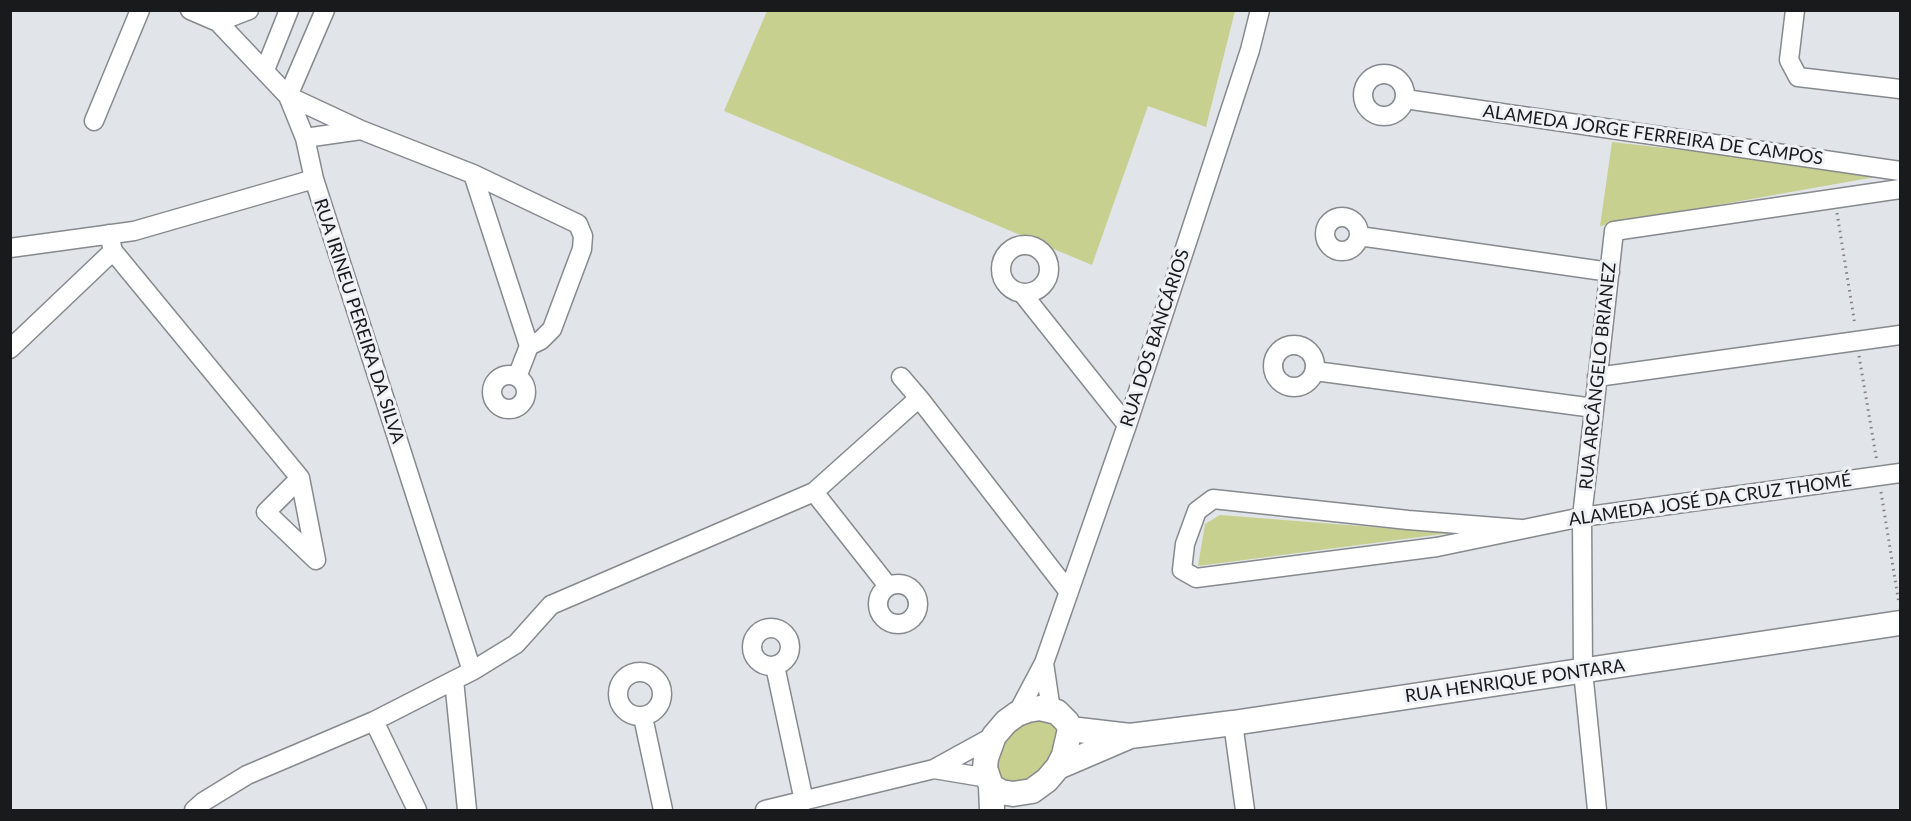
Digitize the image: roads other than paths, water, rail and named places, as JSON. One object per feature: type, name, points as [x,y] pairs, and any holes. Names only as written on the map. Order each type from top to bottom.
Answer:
[{"type":"street","points":[[94,121],[140,10]]},
{"type":"street","name":"RUA IRINEU PEREIRA DA SILVA","points":[[190,10],[218,22],[288,96],[305,138],[314,179],[472,671]]},
{"type":"street","points":[[218,22],[249,10]]},
{"type":"street","points":[[265,70],[289,10]]},
{"type":"street","points":[[325,10],[288,96],[361,130],[473,174],[578,224],[583,236],[582,249],[552,329],[541,340],[529,346]]},
{"type":"street","name":"RUA DOS BANCÁRIOS","points":[[1017,714],[1044,663],[1127,425],[1251,50],[1260,10]]},
{"type":"street","points":[[1795,10],[1789,60],[1798,77],[1900,89]]},
{"type":"street","name":"ALAMEDA JORGE FERREIRA DE CAMPOS","points":[[1405,99],[1900,171]]},
{"type":"street","points":[[305,138],[361,130]]},
{"type":"street","points":[[473,174],[529,346],[517,377]]},
{"type":"street","points":[[10,348],[111,243],[134,231],[314,179]]},
{"type":"street","name":"RUA ARCÂNGELO BRIANEZ","points":[[1597,810],[1583,671],[1582,517],[1614,231],[1900,189]]},
{"type":"street","points":[[1359,236],[1610,272]]},
{"type":"street","points":[[10,248],[111,243]]},
{"type":"street","points":[[111,243],[300,478]]},
{"type":"street","points":[[1022,293],[1127,425]]},
{"type":"street","points":[[1598,377],[1900,335]]},
{"type":"street","points":[[1315,371],[1594,408]]},
{"type":"street","points":[[901,377],[1069,592]]},
{"type":"street","points":[[194,810],[247,775],[374,721],[472,671],[516,644],[551,605],[814,492],[919,398]]},
{"type":"street","name":"ALAMEDA JOSÉ DA CRUZ THOMÉ","points":[[1521,529],[1408,520],[1213,499],[1197,511],[1185,544],[1182,570],[1196,578],[1437,547],[1582,517],[1900,473]]},
{"type":"street","points":[[814,492],[888,586]]},
{"type":"street","name":"RUA HENRIQUE PONTARA","points":[[1070,729],[1130,736],[1233,723],[1900,623]]},
{"type":"street","name":"RUA DOS BANCÁRIOS","points":[[1044,663],[1051,710]]},
{"type":"street","points":[[775,666],[804,801]]},
{"type":"street","points":[[454,680],[467,810]]},
{"type":"street","points":[[765,810],[934,769],[994,736],[1006,722],[1017,714],[1028,710],[1051,710],[1063,717],[1070,729],[1066,749],[1058,767],[1047,780],[1032,791],[1016,810]]},
{"type":"street","points":[[643,717],[663,810]]},
{"type":"street","points":[[374,721],[417,810]]},
{"type":"street","points":[[1233,723],[1245,810]]},
{"type":"street","points":[[992,810],[985,768],[994,736]]},
{"type":"street","name":"RUA HENRIQUE PONTARA","points":[[1058,767],[1130,736]]},
{"type":"street","points":[[934,769],[989,782],[1001,792],[1013,794],[1032,791]]}]
